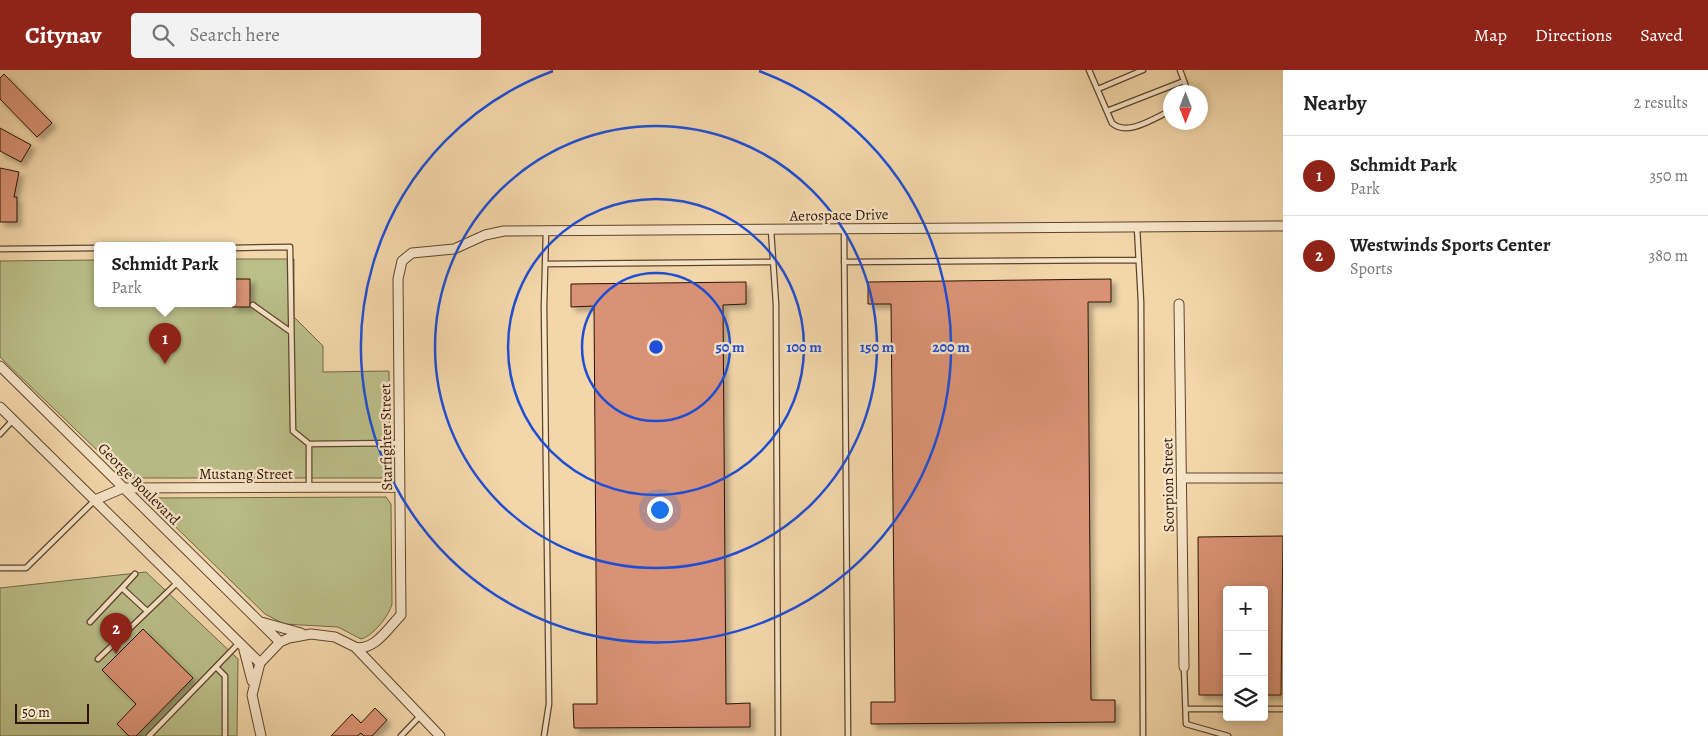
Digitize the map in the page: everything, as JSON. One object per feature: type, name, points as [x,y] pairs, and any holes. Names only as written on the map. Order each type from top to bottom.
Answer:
[{"type":"street","name":"Aerospace Drive","points":[[402,261],[412,253],[454,249],[493,232],[1283,226]]},
{"type":"street","name":"Starfighter Street","points":[[354,647],[363,649],[370,646],[402,615],[398,279],[402,261]]},
{"type":"street","name":"Scorpion Street","points":[[1179,304],[1184,666]]},
{"type":"street","name":"George Boulevard","points":[[0,366],[280,642]]},
{"type":"street","name":"George Boulevard","points":[[0,407],[260,663]]},
{"type":"street","points":[[1182,478],[1283,478]]},
{"type":"street","name":"Mustang Street","points":[[95,500],[124,488],[400,487]]},
{"type":"street","name":"George Boulevard","points":[[259,621],[306,634],[335,637],[354,647],[440,736]]},
{"type":"street","name":"George Boulevard","points":[[253,686],[260,663],[280,642],[306,634]]},
{"type":"street","name":"George Boulevard","points":[[240,643],[247,659],[253,686],[253,709],[261,736]]},
{"type":"lane","points":[[1089,70],[1112,123],[1118,128],[1126,130],[1163,114]]},
{"type":"lane","points":[[1098,89],[1143,70]]},
{"type":"lane","points":[[1180,70],[1186,85]]},
{"type":"lane","points":[[1107,112],[1184,80]]},
{"type":"lane","points":[[1137,227],[1141,302],[1143,736]]},
{"type":"lane","points":[[844,228],[848,736]]},
{"type":"lane","points":[[770,230],[776,304],[778,736]]},
{"type":"lane","points":[[544,736],[549,704],[546,231]]},
{"type":"lane","points":[[236,248],[290,247],[293,431],[309,444],[400,443]]},
{"type":"lane","points":[[0,249],[94,248]]},
{"type":"lane","points":[[844,262],[1138,260]]},
{"type":"lane","points":[[545,264],[773,262]]},
{"type":"lane","points":[[253,305],[291,332]]},
{"type":"lane","points":[[0,434],[14,420]]},
{"type":"lane","points":[[309,444],[309,487]]},
{"type":"lane","points":[[0,568],[26,568],[95,500]]},
{"type":"lane","points":[[90,622],[135,574]]},
{"type":"lane","points":[[98,659],[178,582]]},
{"type":"lane","points":[[122,588],[147,611]]},
{"type":"lane","points":[[148,736],[240,643]]},
{"type":"lane","points":[[1184,666],[1186,724],[1228,736]]},
{"type":"lane","points":[[216,667],[225,676],[225,736]]},
{"type":"lane","points":[[1186,709],[1223,709]]},
{"type":"lane","points":[[1268,709],[1283,709]]},
{"type":"lane","points":[[401,736],[420,716]]},
{"type":"green space","points":[[236,259],[294,259],[294,317],[323,346],[323,372],[389,371],[390,475],[386,478],[126,478],[0,357],[0,261],[94,260],[94,307],[236,307]]},
{"type":"green space","points":[[386,497],[391,504],[392,604],[380,625],[361,639],[338,627],[284,624],[265,614],[149,501],[151,498]]},
{"type":"green space","points":[[146,572],[238,659],[237,736],[0,736],[0,588]]},
{"type":"building","points":[[4,74],[52,123],[37,137],[0,99],[0,78]]},
{"type":"building","points":[[0,128],[31,145],[21,162],[0,151]]},
{"type":"building","points":[[0,168],[19,172],[14,197],[17,197],[17,222],[0,222]]},
{"type":"building","points":[[236,279],[250,279],[250,307],[236,307]]},
{"type":"building","points":[[1111,279],[1111,302],[1088,302],[1091,700],[1115,700],[1115,722],[871,724],[871,702],[895,702],[891,304],[868,304],[868,282]]},
{"type":"building","points":[[746,282],[746,304],[723,305],[726,704],[750,703],[750,727],[574,728],[573,704],[597,704],[594,306],[571,307],[571,284]]},
{"type":"building","points":[[1283,536],[1281,695],[1268,695],[1268,586],[1223,586],[1223,695],[1199,695],[1198,537]]},
{"type":"building","points":[[143,629],[193,678],[136,736],[129,736],[117,724],[136,704],[102,670]]},
{"type":"building","points":[[375,708],[387,720],[372,736],[364,736],[361,733],[357,736],[331,736],[352,714],[361,723]]},
{"type":"place","name":"Schmidt Park","points":[[165,364]]},
{"type":"place","name":"Westwinds Sports Center","points":[[116,654]]}]
